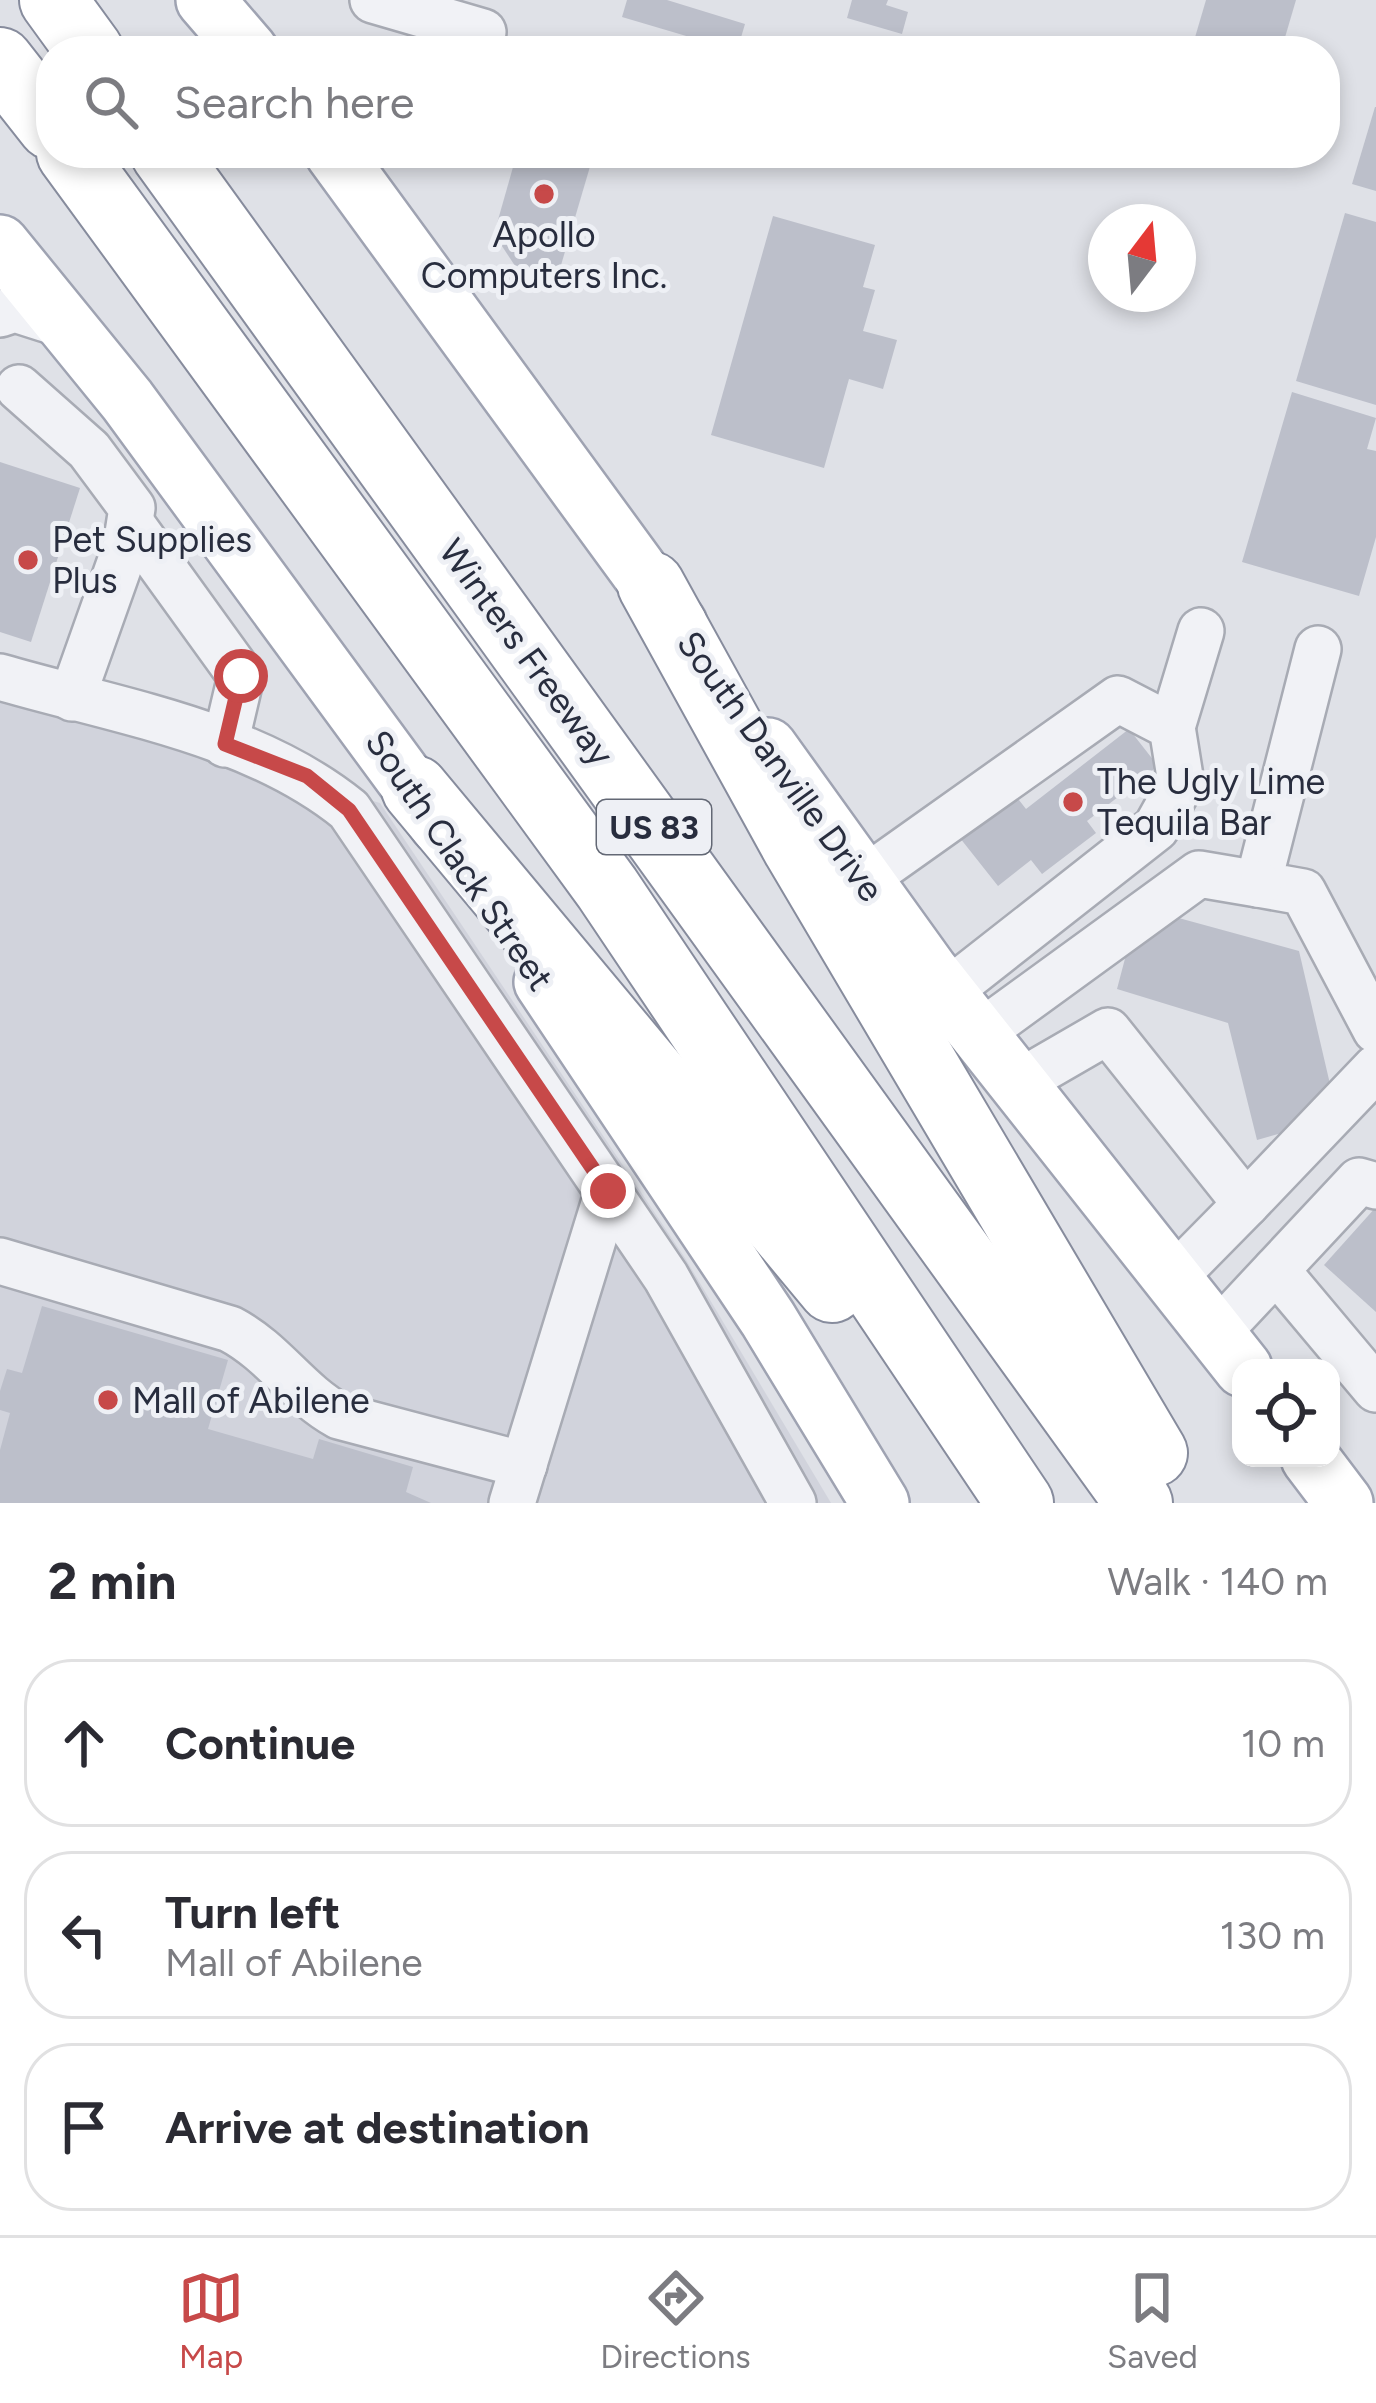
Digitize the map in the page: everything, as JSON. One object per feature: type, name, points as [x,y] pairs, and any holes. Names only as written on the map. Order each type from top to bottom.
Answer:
[{"type":"highway","points":[[53,0],[79,36]]},
{"type":"highway","points":[[0,62],[36,107]]},
{"type":"highway","name":"Winters Freeway","points":[[81,168],[607,888],[1021,1503]]},
{"type":"highway","name":"Winters Freeway","points":[[175,168],[1139,1503]]},
{"type":"highway","points":[[651,585],[796,848],[1183,1503]]},
{"type":"highway","points":[[415,789],[1010,1503]]},
{"type":"main road","points":[[205,0],[236,36]]},
{"type":"main road","name":"South Danville Drive","points":[[345,168],[863,880],[1229,1351]]},
{"type":"main road","name":"South Clack Street","points":[[0,244],[415,789],[768,1319],[880,1503]]},
{"type":"main road","points":[[1317,1467],[1344,1503]]},
{"type":"lane","points":[[373,0],[484,28]]},
{"type":"lane","points":[[0,314],[15,309],[65,325]]},
{"type":"lane","points":[[19,388],[119,484],[132,508],[132,525],[72,698]]},
{"type":"lane","points":[[132,525],[241,676],[225,744]]},
{"type":"lane","points":[[963,1013],[1156,828],[1181,783],[1172,727],[1201,631]]},
{"type":"lane","points":[[1258,884],[1318,649]]},
{"type":"lane","points":[[0,677],[225,744],[307,776],[349,810],[666,1277],[793,1503]]},
{"type":"lane","points":[[863,880],[1118,700],[1172,727]]},
{"type":"lane","points":[[963,1013],[1199,874],[1303,892],[1376,1030]]},
{"type":"lane","points":[[1018,1083],[1108,1031],[1246,1204]]},
{"type":"lane","points":[[1172,1279],[1376,1068]]},
{"type":"lane","points":[[1229,1351],[1359,1181],[1376,1187]]},
{"type":"lane","points":[[0,1261],[230,1329],[259,1344],[315,1403],[339,1416],[518,1484],[608,1191]]},
{"type":"lane","points":[[1283,1279],[1376,1389]]},
{"type":"shaded area","points":[[0,692],[380,803],[685,1258],[831,1503],[0,1503]]},
{"type":"building","points":[[627,0],[667,0],[745,24],[741,36],[686,36],[622,17]]},
{"type":"building","points":[[852,0],[888,0],[886,5],[908,12],[902,34],[847,18]]},
{"type":"building","points":[[1206,0],[1296,0],[1285,36],[1195,36]]},
{"type":"building","points":[[1376,107],[1376,191],[1352,184]]},
{"type":"building","name":"Apollo Computers Inc.","points":[[513,168],[590,168],[554,289],[525,281],[494,234]]},
{"type":"building","points":[[1345,213],[1376,222],[1376,405],[1296,381]]},
{"type":"building","points":[[773,216],[875,245],[863,287],[875,290],[863,331],[897,340],[883,389],[849,379],[824,468],[711,435]]},
{"type":"building","points":[[1292,392],[1376,418],[1367,449],[1376,451],[1376,537],[1359,596],[1242,562]]},
{"type":"building","name":"Pet Supplies Plus","points":[[0,462],[80,488],[31,642],[0,632]]},
{"type":"building","name":"The Ugly Lime Tequila Bar","points":[[1129,729],[1158,766],[1087,821],[1096,833],[1042,874],[1031,860],[998,886],[960,838],[1015,795],[1026,809]]},
{"type":"building","points":[[1175,917],[1299,951],[1330,1084],[1289,1131],[1257,1140],[1228,1023],[1117,989],[1127,951]]},
{"type":"building","points":[[1376,1207],[1376,1312],[1324,1265]]},
{"type":"building","name":"Mall of Abilene","points":[[42,1306],[228,1360],[208,1429],[313,1459],[319,1439],[413,1467],[406,1492],[431,1503],[0,1503],[0,1450],[10,1413],[0,1410],[0,1391],[7,1369],[22,1373]]},
{"type":"place","name":"Apollo Computers Inc.","points":[[544,194]]},
{"type":"place","name":"Pet Supplies Plus","points":[[28,560]]},
{"type":"place","name":"The Ugly Lime Tequila Bar","points":[[1073,802]]},
{"type":"place","name":"Mall of Abilene","points":[[108,1400]]},
{"type":"route","points":[[241,676],[225,744],[256,752],[307,776],[349,810],[608,1191]]}]
